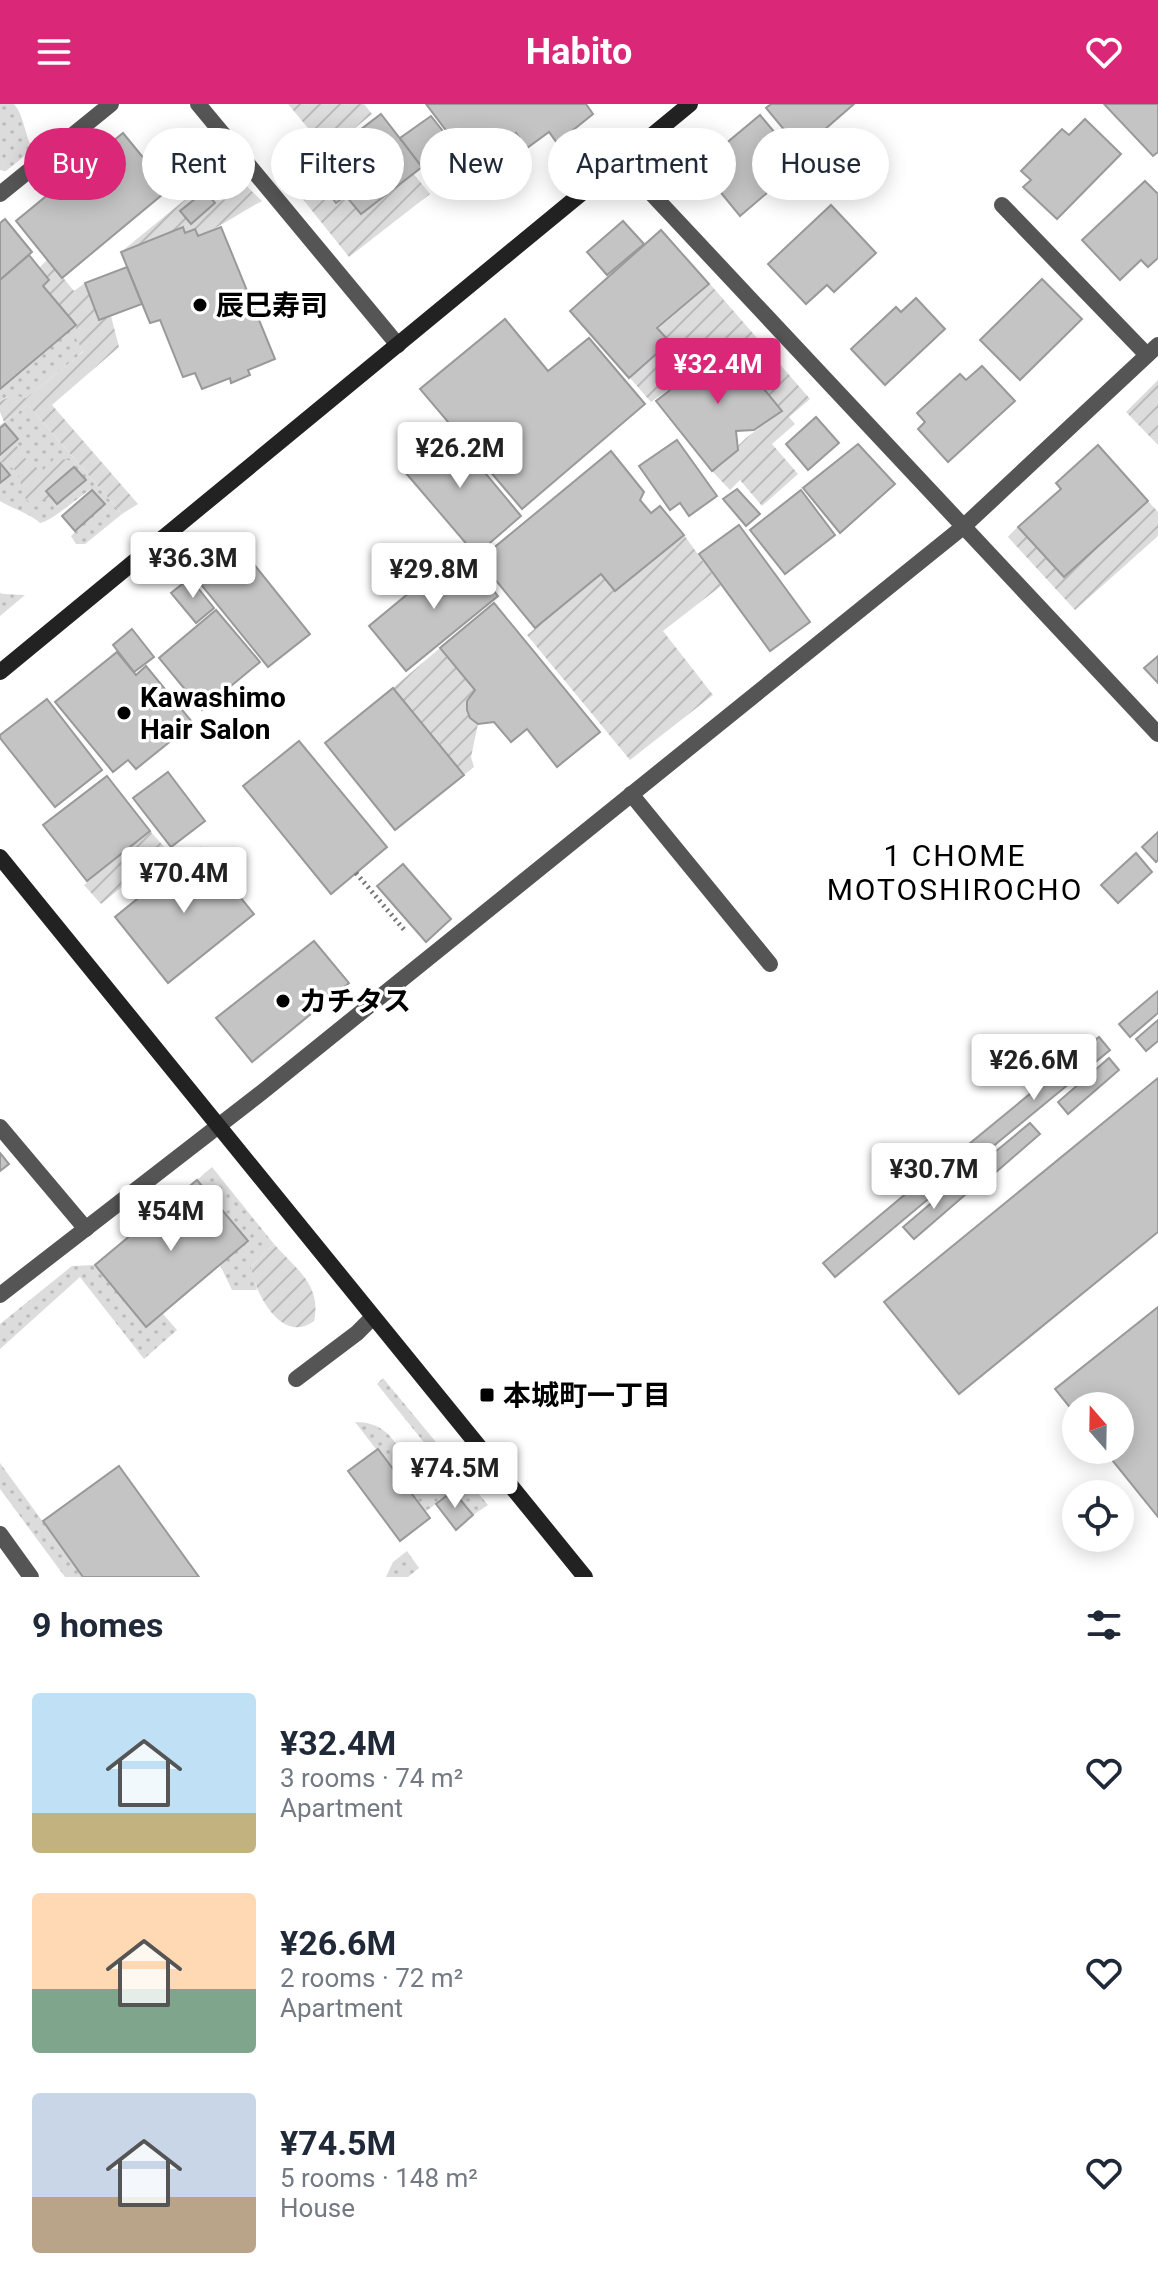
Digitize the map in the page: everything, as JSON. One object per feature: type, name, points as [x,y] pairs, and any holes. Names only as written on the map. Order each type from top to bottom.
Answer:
[{"type":"street","points":[[0,194],[111,104]]},
{"type":"street","points":[[198,104],[398,345]]},
{"type":"street","points":[[661,128],[690,104]]},
{"type":"street","points":[[0,672],[574,200]]},
{"type":"street","points":[[657,200],[1158,734]]},
{"type":"street","points":[[0,1295],[219,1126],[963,527],[1153,350],[1002,205]]},
{"type":"street","points":[[631,794],[770,964]]},
{"type":"street","points":[[0,857],[585,1577]]},
{"type":"street","points":[[0,1127],[86,1229]]},
{"type":"street","points":[[296,1379],[357,1333],[373,1317]]},
{"type":"street","points":[[0,1534],[31,1577]]},
{"type":"path","points":[[356,873],[428,957]]},
{"type":"shaded area","points":[[0,104],[14,104],[25,128],[24,156],[6,171],[0,170]]},
{"type":"shaded area","points":[[288,104],[364,104],[372,114],[355,128],[308,128]]},
{"type":"shaded area","points":[[413,173],[420,182],[422,200],[349,257],[304,200],[334,200],[336,203],[349,200],[361,214],[379,200],[404,200],[404,180]]},
{"type":"shaded area","points":[[255,194],[262,201],[198,236],[195,230],[185,233],[182,228],[121,252],[184,200],[255,200]]},
{"type":"shaded area","points":[[48,259],[74,291],[85,283],[98,320],[111,316],[119,347],[52,405],[138,504],[122,514],[28,405],[4,422],[0,412],[0,401],[13,395],[26,398],[83,352],[76,338],[76,325],[43,286],[49,279],[39,268]]},
{"type":"shaded area","points":[[710,284],[810,399],[789,417],[795,424],[772,444],[798,474],[762,506],[740,480],[730,490],[712,471],[746,438],[782,411],[724,349],[651,402],[630,378],[670,343],[658,329]]},
{"type":"shaded area","points":[[76,325],[76,338],[83,351],[77,357],[26,398],[7,397],[0,401],[0,389]]},
{"type":"shaded area","points":[[1158,380],[1158,445],[1126,412]]},
{"type":"shaded area","points":[[28,405],[122,514],[85,544],[76,544],[71,536],[104,504],[91,489],[40,523],[0,501],[0,425]]},
{"type":"shaded area","points":[[14,442],[28,462],[42,471],[55,458],[69,460],[74,467],[46,490],[51,498],[29,501],[23,493],[17,471],[0,461],[0,455]]},
{"type":"shaded area","points":[[1148,501],[1158,512],[1158,536],[1075,610],[1008,537],[1018,527],[1064,577]]},
{"type":"shaded area","points":[[684,535],[721,586],[663,631],[713,695],[630,760],[527,635],[601,574],[616,591]]},
{"type":"shaded area","points":[[0,593],[3,594],[25,595],[0,616]]},
{"type":"shaded area","points":[[440,648],[475,690],[468,708],[470,716],[478,724],[471,757],[474,767],[464,775],[393,688]]},
{"type":"shaded area","points":[[150,831],[167,850],[101,904],[84,885]]},
{"type":"shaded area","points":[[212,1167],[274,1244],[251,1267],[257,1290],[232,1290],[220,1265],[248,1241],[197,1180]]},
{"type":"shaded area","points":[[274,1244],[311,1287],[314,1321],[302,1327],[281,1322],[258,1290],[251,1267]]},
{"type":"shaded area","points":[[95,1265],[145,1327],[162,1313],[177,1330],[144,1359],[80,1277],[0,1349],[0,1324],[72,1266]]},
{"type":"shaded area","points":[[383,1378],[488,1505],[473,1515],[453,1491],[425,1512],[355,1422],[382,1429],[408,1462],[423,1474],[442,1475],[447,1471],[377,1384]]},
{"type":"shaded area","points":[[0,1463],[83,1577],[65,1577],[0,1489]]},
{"type":"shaded area","points":[[407,1551],[419,1568],[408,1577],[386,1577],[393,1562]]},
{"type":"building","points":[[426,104],[586,104],[593,114],[576,128],[548,128],[548,133],[532,144],[532,128],[444,128]]},
{"type":"building","points":[[771,104],[854,104],[826,128],[783,128],[766,108]]},
{"type":"building","points":[[1104,104],[1158,104],[1158,152],[1153,156]]},
{"type":"building","points":[[381,114],[392,128],[363,128]]},
{"type":"building","points":[[760,115],[771,128],[752,128],[752,200],[759,200],[740,216],[727,200],[736,200],[736,135]]},
{"type":"building","points":[[431,116],[440,128],[420,128],[420,164],[404,143],[404,135]]},
{"type":"building","points":[[1085,119],[1121,154],[1057,219],[1023,187],[1031,180],[1021,171],[1062,129],[1069,135]]},
{"type":"building","points":[[126,137],[142,156],[142,200],[156,200],[62,278],[16,221],[42,200],[126,200]]},
{"type":"building","points":[[404,144],[420,164],[420,169],[404,181]]},
{"type":"building","points":[[1145,181],[1158,194],[1158,258],[1148,267],[1141,260],[1120,280],[1082,240]]},
{"type":"building","points":[[194,200],[212,200],[215,203],[191,224],[180,211]]},
{"type":"building","points":[[349,200],[379,200],[361,214]]},
{"type":"building","points":[[831,205],[876,253],[834,292],[827,285],[806,304],[768,264]]},
{"type":"building","points":[[5,219],[32,252],[0,280],[0,223]]},
{"type":"building","points":[[623,221],[644,244],[607,275],[587,252]]},
{"type":"building","points":[[183,227],[185,233],[195,229],[198,236],[221,227],[275,359],[248,370],[250,375],[231,383],[230,378],[202,389],[195,373],[183,377],[160,320],[150,323],[121,252]]},
{"type":"building","points":[[661,230],[709,284],[657,328],[670,342],[629,378],[570,311]]},
{"type":"building","points":[[29,255],[49,280],[43,286],[76,325],[0,389],[0,280]]},
{"type":"building","points":[[127,267],[142,304],[99,320],[85,283]]},
{"type":"building","points":[[1042,279],[1082,319],[1020,380],[980,340]]},
{"type":"building","points":[[916,298],[945,329],[885,385],[851,349],[896,307],[901,312]]},
{"type":"building","points":[[505,319],[548,371],[589,338],[645,404],[522,509],[420,389]]},
{"type":"building","points":[[728,345],[782,411],[754,430],[736,431],[738,450],[712,471],[656,401]]},
{"type":"building","points":[[982,366],[1015,401],[948,462],[918,429],[925,422],[917,413],[960,374],[966,380]]},
{"type":"building","points":[[816,417],[839,443],[808,470],[786,444]]},
{"type":"building","points":[[5,424],[18,439],[0,455],[0,428]]},
{"type":"building","points":[[446,426],[521,516],[476,555],[399,465]]},
{"type":"building","points":[[677,440],[717,496],[689,516],[680,503],[670,510],[639,466]]},
{"type":"building","points":[[858,444],[895,484],[840,533],[803,488]]},
{"type":"building","points":[[1098,445],[1148,501],[1064,577],[1018,527],[1061,489],[1056,483]]},
{"type":"building","points":[[611,451],[644,492],[640,500],[651,513],[660,506],[684,535],[615,591],[601,574],[535,628],[479,560]]},
{"type":"building","points":[[0,463],[10,475],[0,483]]},
{"type":"building","points":[[74,467],[86,480],[57,504],[46,491]]},
{"type":"building","points":[[737,489],[760,514],[746,526],[723,499]]},
{"type":"building","points":[[92,490],[105,504],[75,531],[62,516]]},
{"type":"building","points":[[801,490],[835,535],[785,574],[750,530]]},
{"type":"building","points":[[739,525],[810,622],[770,651],[699,554]]},
{"type":"building","points":[[232,537],[310,634],[268,667],[190,571]]},
{"type":"building","points":[[461,550],[498,596],[406,671],[369,626]]},
{"type":"building","points":[[190,578],[214,608],[196,623],[171,593]]},
{"type":"building","points":[[494,603],[600,732],[557,767],[527,729],[511,742],[494,722],[478,724],[470,718],[467,701],[475,690],[440,648]]},
{"type":"building","points":[[216,610],[260,662],[202,710],[159,658]]},
{"type":"building","points":[[132,629],[154,657],[134,672],[113,645]]},
{"type":"building","name":"Kawashimo Hair Salon","points":[[117,652],[136,675],[146,666],[193,723],[136,769],[128,760],[113,772],[55,702]]},
{"type":"building","points":[[1158,656],[1158,683],[1144,668]]},
{"type":"building","points":[[393,688],[464,775],[395,830],[325,743]]},
{"type":"building","points":[[47,699],[102,770],[55,807],[0,738]]},
{"type":"building","points":[[299,741],[387,847],[331,894],[243,786]]},
{"type":"building","points":[[168,772],[205,821],[171,847],[133,798]]},
{"type":"building","points":[[107,776],[150,831],[87,881],[43,825]]},
{"type":"building","points":[[1158,832],[1158,860],[1156,862],[1142,847]]},
{"type":"building","points":[[200,848],[254,914],[168,983],[115,917]]},
{"type":"building","points":[[1136,853],[1152,872],[1118,903],[1101,885]]},
{"type":"building","points":[[403,864],[451,919],[426,942],[377,886]]},
{"type":"building","name":"カチタス","points":[[314,941],[349,983],[252,1062],[216,1018]]},
{"type":"building","points":[[1158,991],[1158,1013],[1130,1037],[1119,1024]]},
{"type":"building","points":[[1158,1020],[1158,1041],[1146,1051],[1136,1039]]},
{"type":"building","points":[[1099,1037],[1110,1050],[968,1167],[957,1154]]},
{"type":"building","points":[[1109,1058],[1119,1070],[1068,1114],[1058,1102]]},
{"type":"building","points":[[1158,1078],[1158,1232],[959,1394],[884,1302]]},
{"type":"building","points":[[1030,1123],[1040,1134],[989,1178],[978,1166]]},
{"type":"building","points":[[0,1153],[9,1164],[0,1171]]},
{"type":"building","points":[[945,1161],[957,1175],[835,1277],[823,1263]]},
{"type":"building","points":[[197,1180],[248,1241],[146,1327],[95,1265]]},
{"type":"building","points":[[955,1183],[965,1195],[914,1239],[903,1227]]},
{"type":"building","points":[[1158,1307],[1158,1517],[1134,1487],[1134,1480],[1128,1480],[1115,1464],[1134,1464],[1134,1392],[1062,1392],[1062,1398],[1055,1389]]},
{"type":"building","points":[[378,1449],[430,1518],[400,1541],[348,1471]]},
{"type":"building","points":[[119,1466],[199,1577],[83,1577],[43,1521]]},
{"type":"building","points":[[453,1491],[473,1515],[456,1530],[436,1504]]},
{"type":"place","name":"辰巳寿司","points":[[200,305]]},
{"type":"place","name":"Kawashimo Hair Salon","points":[[124,713]]},
{"type":"place","name":"カチタス","points":[[283,1001]]},
{"type":"place","name":"本城町一丁目","points":[[487,1395]]},
{"type":"district","name":"1 CHOME MOTOSHIROCHO","points":[[955,873]]}]
